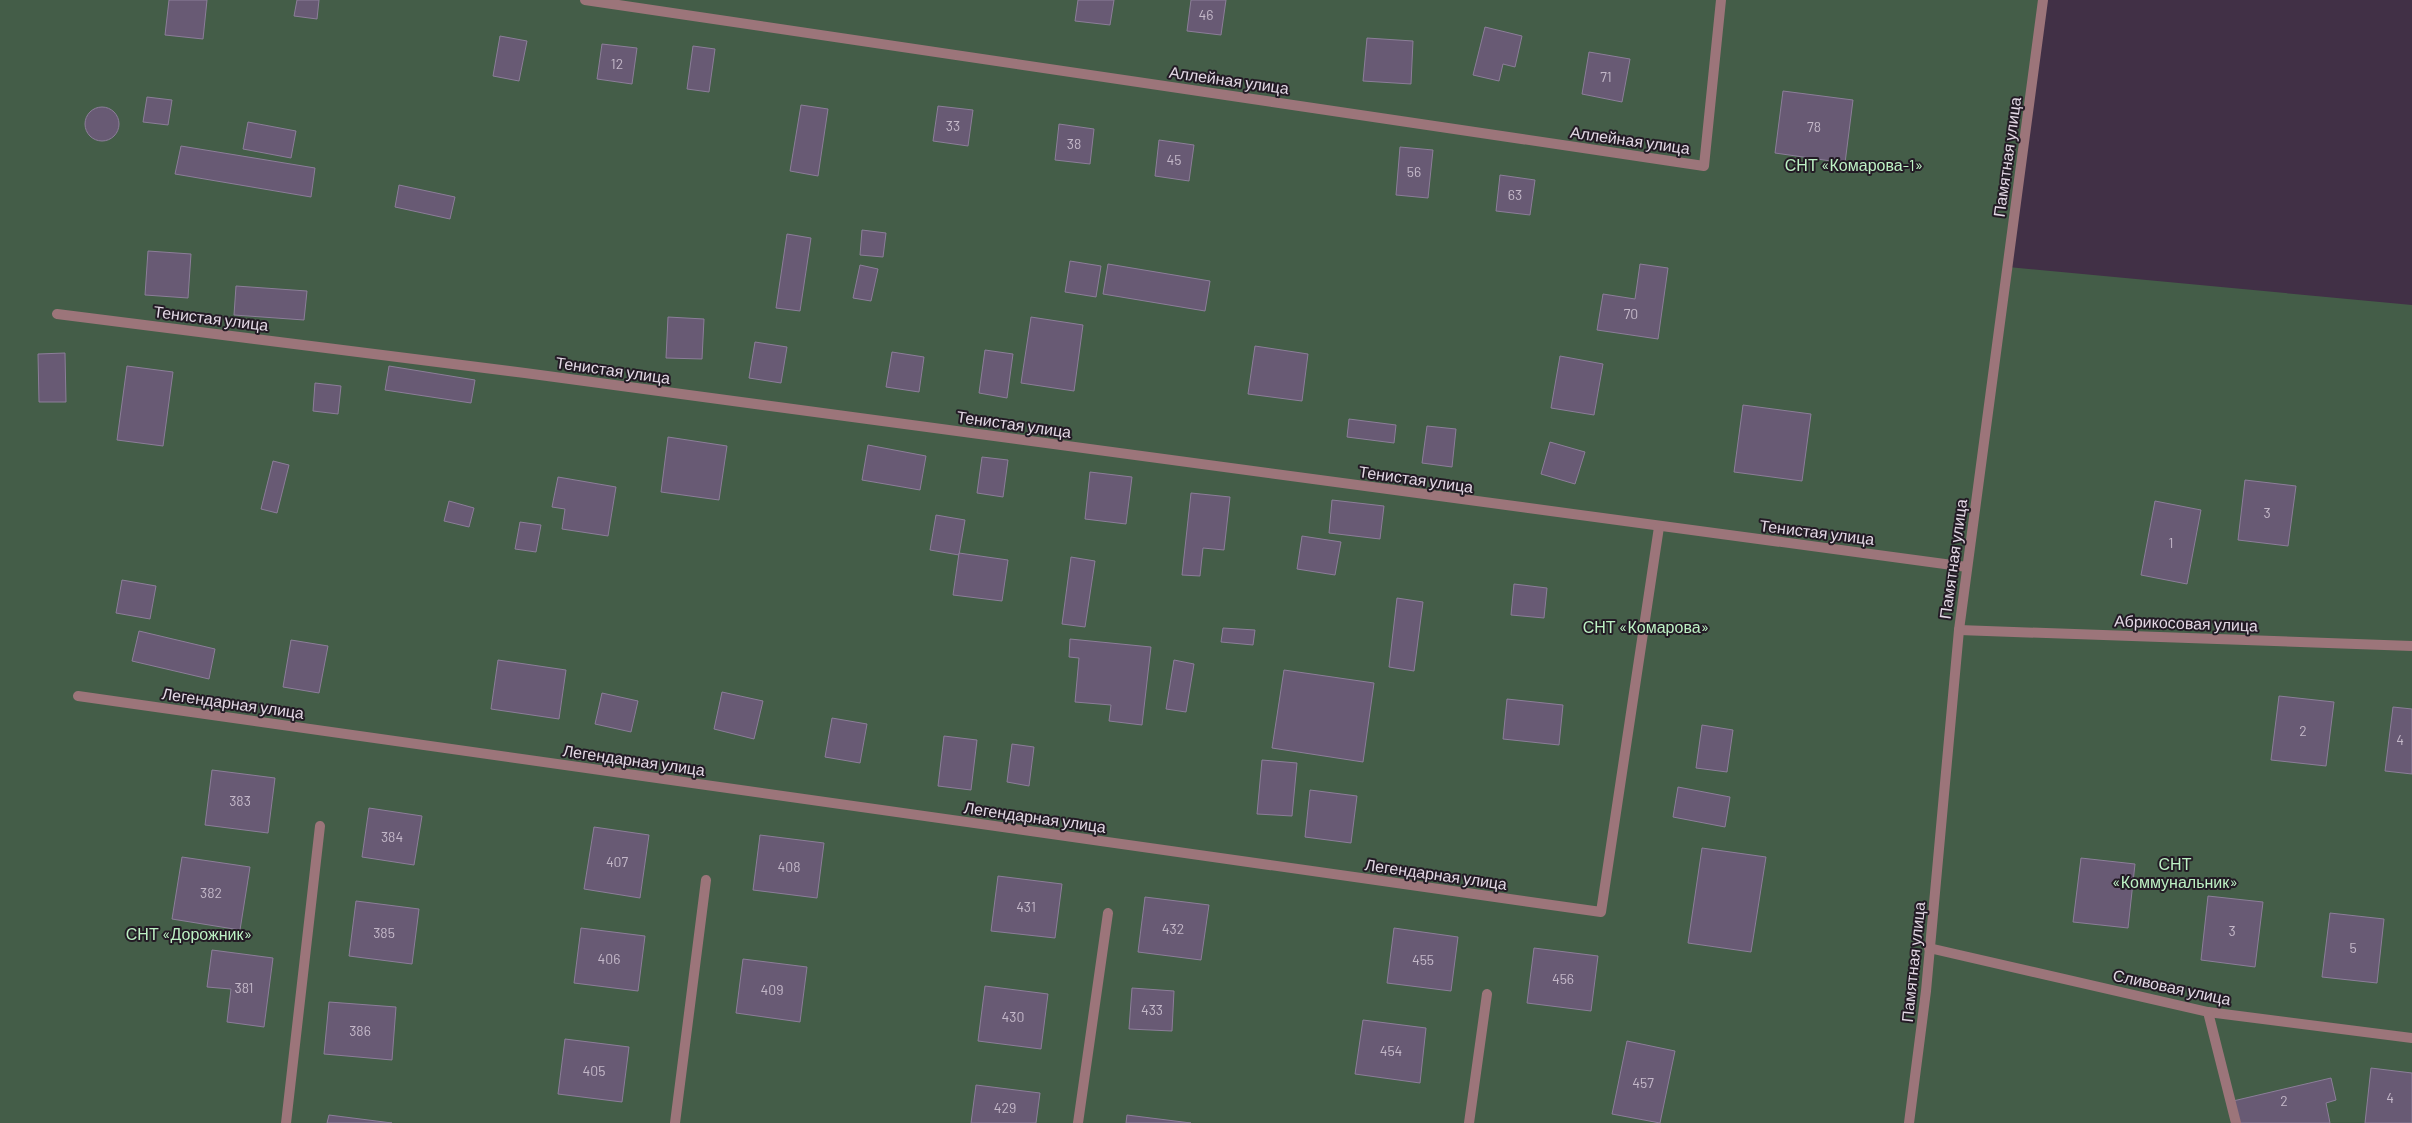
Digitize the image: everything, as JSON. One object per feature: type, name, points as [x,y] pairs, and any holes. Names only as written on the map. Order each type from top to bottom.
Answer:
[{"type":"street","name":"Аллейная улица","points":[[585,0],[1704,166],[1721,0]]},
{"type":"street","name":"Памятная улица","points":[[1909,1123],[1926,991],[1959,630],[2043,0]]},
{"type":"street","name":"Тенистая улица","points":[[57,314],[525,373],[1967,567]]},
{"type":"street","name":"Легендарная улица","points":[[78,696],[1602,912],[1659,527]]},
{"type":"street","name":"Абрикосовая улица","points":[[1959,630],[2412,646]]},
{"type":"street","points":[[286,1123],[320,826]]},
{"type":"street","points":[[675,1123],[706,880]]},
{"type":"street","points":[[1078,1123],[1108,913]]},
{"type":"street","name":"Сливовая улица","points":[[1929,948],[2208,1012],[2412,1038]]},
{"type":"street","points":[[1469,1123],[1488,994]]},
{"type":"street","points":[[2208,1012],[2236,1123]]},
{"type":"green space","points":[[0,0],[2043,0],[2008,267],[2412,305],[2412,1123],[0,1123]]},
{"type":"building","points":[[169,0],[207,0],[203,39],[165,35]]},
{"type":"building","points":[[297,0],[319,0],[317,19],[294,16]]},
{"type":"building","points":[[1078,0],[1114,0],[1110,25],[1075,21]]},
{"type":"building","points":[[1191,0],[1226,0],[1221,35],[1187,31]]},
{"type":"building","points":[[1485,27],[1522,36],[1515,67],[1503,64],[1499,81],[1473,75]]},
{"type":"building","points":[[500,36],[527,41],[519,81],[493,76]]},
{"type":"building","points":[[1367,38],[1413,41],[1411,84],[1363,81]]},
{"type":"building","points":[[602,44],[637,48],[632,84],[597,79]]},
{"type":"building","points":[[693,46],[715,49],[709,92],[687,89]]},
{"type":"building","points":[[1589,52],[1630,59],[1622,102],[1582,94]]},
{"type":"building","points":[[1783,91],[1853,100],[1845,163],[1775,153]]},
{"type":"building","points":[[147,97],[172,100],[168,125],[143,122]]},
{"type":"building","points":[[801,105],[828,109],[818,176],[790,171]]},
{"type":"building","points":[[938,106],[973,110],[968,146],[933,141]]},
{"type":"building","points":[[102,107],[114,112],[119,124],[114,136],[102,141],[90,136],[85,124],[90,112]]},
{"type":"building","points":[[248,122],[296,131],[291,158],[243,149]]},
{"type":"building","points":[[1059,124],[1094,129],[1090,164],[1055,160]]},
{"type":"building","points":[[1159,140],[1194,145],[1189,181],[1155,176]]},
{"type":"building","points":[[181,146],[315,168],[311,197],[175,174]]},
{"type":"building","points":[[1400,147],[1433,150],[1428,198],[1396,195]]},
{"type":"building","points":[[1500,175],[1535,180],[1530,215],[1496,211]]},
{"type":"building","points":[[399,185],[455,197],[450,219],[395,207]]},
{"type":"building","points":[[862,230],[886,233],[883,257],[860,255]]},
{"type":"building","points":[[787,234],[811,238],[800,311],[776,308]]},
{"type":"building","points":[[148,251],[191,254],[188,298],[145,295]]},
{"type":"building","points":[[1070,261],[1101,266],[1096,297],[1065,292]]},
{"type":"building","points":[[1108,264],[1210,281],[1205,311],[1103,294]]},
{"type":"building","points":[[1640,264],[1668,268],[1658,339],[1597,330],[1603,294],[1635,299]]},
{"type":"building","points":[[860,265],[878,269],[871,301],[853,298]]},
{"type":"building","points":[[236,286],[307,291],[304,320],[234,315]]},
{"type":"building","points":[[668,317],[704,319],[702,359],[666,358]]},
{"type":"building","points":[[1031,317],[1083,325],[1074,391],[1021,383]]},
{"type":"building","points":[[755,342],[787,347],[781,383],[749,378]]},
{"type":"building","points":[[1255,346],[1308,354],[1302,401],[1248,394]]},
{"type":"building","points":[[985,350],[1013,354],[1007,398],[979,393]]},
{"type":"building","points":[[892,352],[924,357],[919,392],[886,387]]},
{"type":"building","points":[[65,353],[66,402],[39,402],[38,354]]},
{"type":"building","points":[[1560,356],[1603,364],[1594,415],[1551,408]]},
{"type":"building","points":[[127,366],[173,372],[163,446],[117,440]]},
{"type":"building","points":[[389,366],[475,380],[471,403],[385,390]]},
{"type":"building","points":[[315,383],[341,386],[338,414],[313,411]]},
{"type":"building","points":[[1743,405],[1811,414],[1802,481],[1734,472]]},
{"type":"building","points":[[1349,419],[1396,425],[1394,443],[1347,437]]},
{"type":"building","points":[[1427,426],[1456,429],[1452,467],[1422,463]]},
{"type":"building","points":[[668,437],[727,446],[719,500],[661,492]]},
{"type":"building","points":[[1550,442],[1585,452],[1575,484],[1541,474]]},
{"type":"building","points":[[868,445],[926,456],[920,490],[862,480]]},
{"type":"building","points":[[982,457],[1008,460],[1003,497],[977,493]]},
{"type":"building","points":[[273,461],[289,465],[277,513],[261,509]]},
{"type":"building","points":[[1090,472],[1132,477],[1126,524],[1085,519]]},
{"type":"building","points":[[558,477],[616,487],[608,536],[562,529],[565,509],[552,507]]},
{"type":"building","points":[[2245,480],[2296,486],[2288,546],[2238,540]]},
{"type":"building","points":[[1191,493],[1230,497],[1224,550],[1203,548],[1200,576],[1182,575]]},
{"type":"building","points":[[1332,500],[1384,506],[1380,539],[1329,533]]},
{"type":"building","points":[[449,501],[474,508],[469,527],[444,521]]},
{"type":"building","points":[[2155,501],[2201,510],[2187,584],[2141,575]]},
{"type":"building","points":[[936,515],[965,520],[959,555],[930,550]]},
{"type":"building","points":[[520,522],[541,525],[536,552],[515,549]]},
{"type":"building","points":[[1302,536],[1341,542],[1335,575],[1297,569]]},
{"type":"building","points":[[959,553],[1008,560],[1002,601],[953,595]]},
{"type":"building","points":[[1071,557],[1095,561],[1085,627],[1062,624]]},
{"type":"building","points":[[122,580],[156,586],[150,619],[116,613]]},
{"type":"building","points":[[1514,584],[1547,588],[1544,618],[1511,615]]},
{"type":"building","points":[[1397,598],[1423,602],[1414,671],[1389,667]]},
{"type":"building","points":[[1223,628],[1255,630],[1253,645],[1221,642]]},
{"type":"building","points":[[139,631],[215,649],[209,679],[132,661]]},
{"type":"building","points":[[1070,639],[1151,647],[1142,725],[1109,721],[1111,705],[1075,702],[1079,658],[1069,657]]},
{"type":"building","points":[[291,640],[328,646],[319,693],[283,687]]},
{"type":"building","points":[[498,660],[566,670],[559,719],[491,709]]},
{"type":"building","points":[[1174,660],[1194,664],[1186,712],[1166,709]]},
{"type":"building","points":[[1284,670],[1374,683],[1363,762],[1272,748]]},
{"type":"building","points":[[722,692],[763,701],[754,739],[714,729]]},
{"type":"building","points":[[602,693],[638,701],[631,732],[595,724]]},
{"type":"building","points":[[2279,696],[2334,702],[2326,766],[2271,760]]},
{"type":"building","points":[[1507,699],[1563,705],[1559,745],[1503,739]]},
{"type":"building","points":[[2393,707],[2412,709],[2412,774],[2385,771]]},
{"type":"building","points":[[832,718],[867,724],[860,763],[825,757]]},
{"type":"building","points":[[1702,725],[1733,730],[1727,772],[1696,768]]},
{"type":"building","points":[[944,736],[977,740],[971,790],[938,786]]},
{"type":"building","points":[[1012,744],[1034,747],[1029,786],[1007,782]]},
{"type":"building","points":[[1262,760],[1297,763],[1292,816],[1257,814]]},
{"type":"building","points":[[212,770],[275,778],[268,833],[205,825]]},
{"type":"building","points":[[1678,787],[1730,797],[1725,827],[1673,817]]},
{"type":"building","points":[[1310,790],[1357,796],[1351,843],[1305,837]]},
{"type":"building","points":[[369,808],[422,816],[414,865],[362,857]]},
{"type":"building","points":[[594,827],[649,835],[640,898],[584,889]]},
{"type":"building","points":[[760,835],[824,843],[817,898],[753,890]]},
{"type":"building","points":[[1702,848],[1766,857],[1751,952],[1688,943]]},
{"type":"building","points":[[182,857],[250,867],[240,930],[172,919]]},
{"type":"building","points":[[2081,858],[2135,864],[2128,928],[2073,922]]},
{"type":"building","points":[[998,876],[1062,884],[1055,938],[991,931]]},
{"type":"building","points":[[2208,896],[2263,902],[2255,967],[2201,960]]},
{"type":"building","points":[[1145,897],[1209,905],[1201,960],[1138,952]]},
{"type":"building","points":[[356,901],[419,909],[412,964],[349,956]]},
{"type":"building","points":[[2330,913],[2384,919],[2377,983],[2322,977]]},
{"type":"building","points":[[581,928],[645,936],[638,991],[574,983]]},
{"type":"building","points":[[1394,928],[1458,937],[1451,991],[1387,983]]},
{"type":"building","points":[[1534,948],[1598,956],[1591,1011],[1527,1003]]},
{"type":"building","points":[[212,950],[273,958],[264,1027],[227,1022],[231,989],[207,987]]},
{"type":"building","points":[[743,959],[807,967],[800,1022],[736,1013]]},
{"type":"building","points":[[985,986],[1048,994],[1041,1049],[978,1041]]},
{"type":"building","points":[[1132,988],[1174,991],[1172,1031],[1129,1029]]},
{"type":"building","points":[[329,1002],[396,1007],[392,1060],[324,1054]]},
{"type":"building","points":[[1363,1020],[1426,1028],[1420,1083],[1355,1074]]},
{"type":"building","points":[[565,1039],[629,1047],[622,1102],[558,1094]]},
{"type":"building","points":[[1627,1041],[1675,1051],[1660,1123],[1612,1114]]},
{"type":"building","points":[[2371,1068],[2412,1073],[2412,1123],[2365,1123]]},
{"type":"building","points":[[2331,1078],[2336,1100],[2326,1103],[2330,1123],[2238,1123],[2233,1101]]},
{"type":"building","points":[[976,1085],[1040,1093],[1036,1123],[971,1123]]},
{"type":"building","points":[[329,1115],[392,1123],[327,1123]]},
{"type":"building","points":[[1127,1115],[1191,1123],[1126,1123]]},
{"type":"park label","name":"СНТ «Комарова-1»","points":[[1854,165]]},
{"type":"park label","name":"СНТ «Комарова»","points":[[1646,627]]},
{"type":"park label","name":"СНТ «Коммунальник»","points":[[2175,873]]},
{"type":"park label","name":"СНТ «Дорожник»","points":[[189,934]]}]
